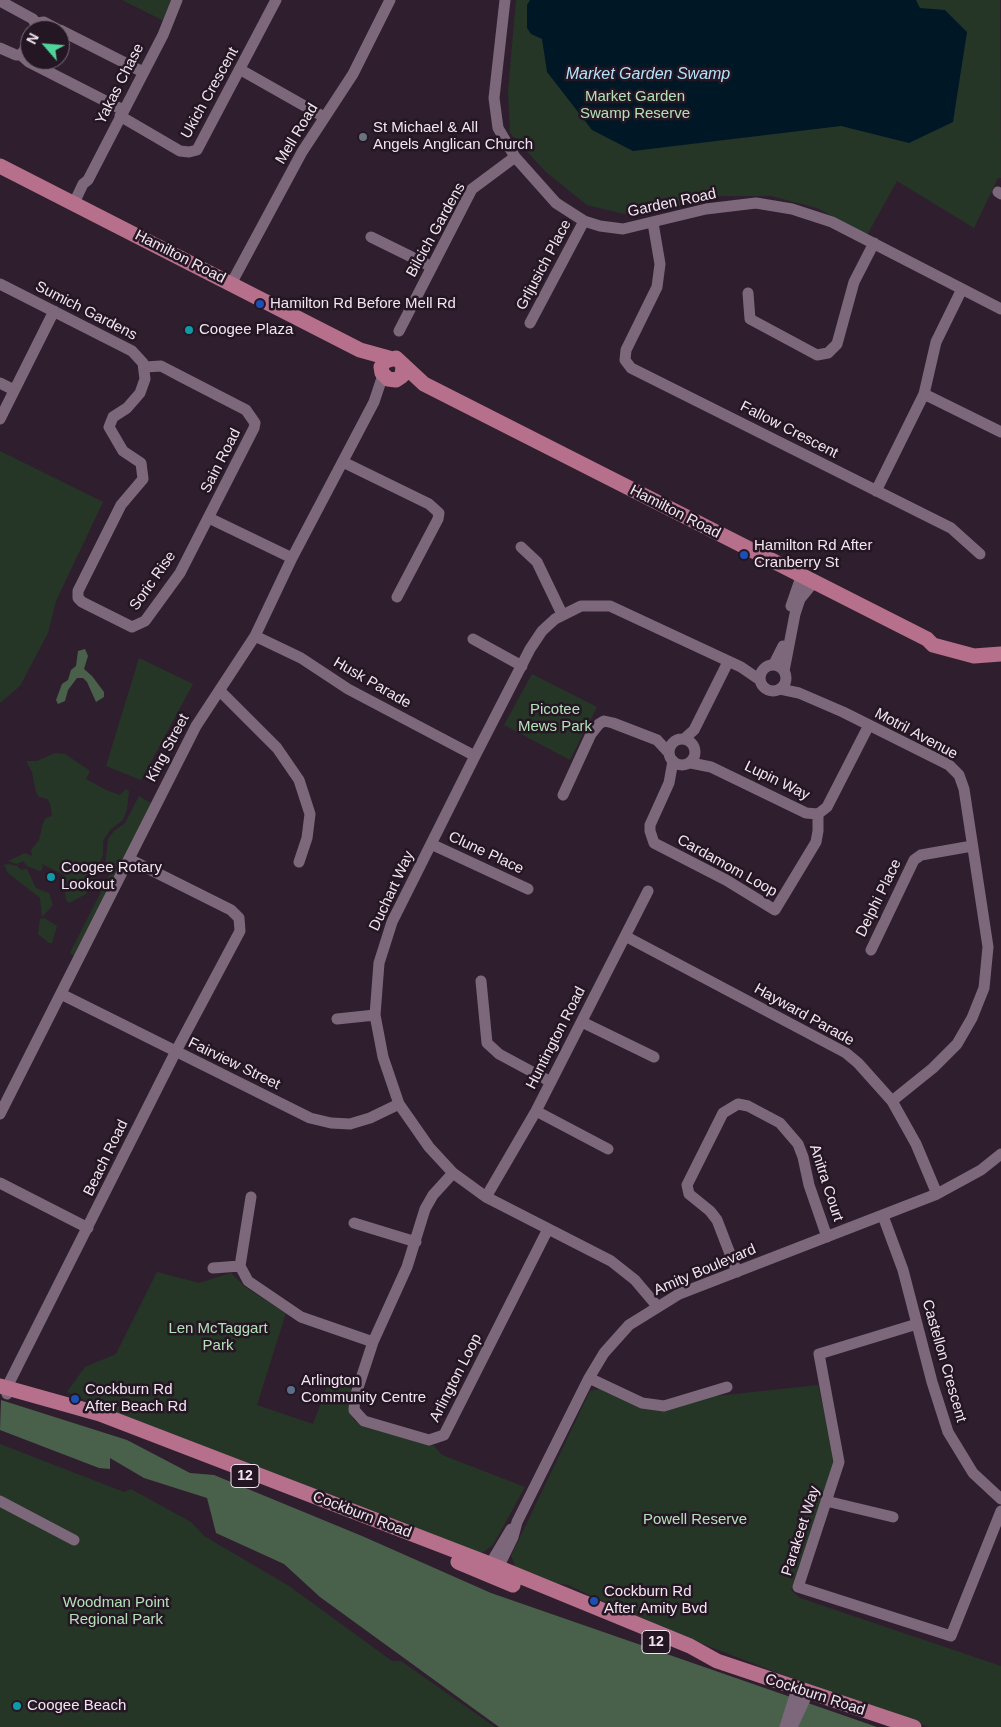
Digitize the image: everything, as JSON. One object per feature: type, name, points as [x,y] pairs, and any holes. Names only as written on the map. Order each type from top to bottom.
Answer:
[{"type":"main road","name":"Hamilton Road","points":[[0,166],[360,350],[389,373],[424,384],[944,649],[1001,654]]},
{"type":"main road","name":"Hamilton Road","points":[[389,373],[402,376],[403,366],[424,384]]},
{"type":"main road","name":"Hamilton Road","points":[[975,651],[1001,646]]},
{"type":"main road","name":"Cockburn Road","points":[[4,1390],[133,1432],[491,1571],[704,1661],[717,1661],[914,1727]]},
{"type":"street","points":[[0,0],[30,16],[32,20]]},
{"type":"street","name":"Yakas Chase","points":[[76,204],[89,187],[88,180],[162,35],[177,0]]},
{"type":"street","name":"Ukich Crescent","points":[[121,113],[180,151],[197,150],[241,70],[276,0]]},
{"type":"street","name":"Mell Road","points":[[231,284],[324,117],[357,67],[390,0]]},
{"type":"street","name":"Garden Road","points":[[505,0],[494,98],[498,128],[515,157],[556,203],[584,221],[600,226],[623,229],[706,209],[756,203],[792,208],[832,222],[1001,309]]},
{"type":"street","points":[[70,35],[142,72]]},
{"type":"street","points":[[0,48],[20,55]]},
{"type":"street","points":[[43,70],[121,113]]},
{"type":"street","points":[[241,70],[324,117]]},
{"type":"street","name":"Bilcich Gardens","points":[[399,331],[472,189],[515,157]]},
{"type":"street","name":"Grljusich Place","points":[[530,323],[584,221]]},
{"type":"street","name":"Fallow Crescent","points":[[653,222],[660,264],[657,287],[626,350],[625,360],[631,368],[951,528],[980,554]]},
{"type":"street","points":[[371,237],[432,267]]},
{"type":"street","points":[[748,293],[750,318],[817,355],[828,353],[837,344],[854,282],[874,243]]},
{"type":"street","name":"Sumich Gardens","points":[[0,284],[132,351],[140,358],[144,368]]},
{"type":"street","points":[[876,491],[924,394],[936,342],[962,290]]},
{"type":"street","points":[[0,419],[54,311]]},
{"type":"street","name":"Sain Road","points":[[144,368],[161,366],[246,410],[253,418],[254,428],[209,518],[292,558]]},
{"type":"street","name":"Soric Rise","points":[[144,368],[145,378],[140,393],[127,408],[113,417],[109,426],[123,451],[141,463],[144,479],[119,509],[78,591],[78,598],[128,626],[141,624],[180,573],[209,518]]},
{"type":"street","name":"King Street","points":[[0,1114],[196,726],[255,636],[292,558],[389,373]]},
{"type":"street","points":[[0,383],[14,390]]},
{"type":"street","points":[[924,394],[1001,432]]},
{"type":"street","points":[[343,462],[429,504],[439,514],[397,597]]},
{"type":"street","points":[[521,547],[537,562],[562,614]]},
{"type":"street","points":[[766,671],[784,644],[791,606],[807,580]]},
{"type":"street","points":[[780,689],[785,675],[794,614],[807,580]]},
{"type":"street","name":"Duchart Way","points":[[657,1306],[635,1280],[611,1261],[486,1197],[453,1173],[429,1147],[399,1104],[383,1057],[375,1015],[376,984],[384,942],[475,756],[542,631],[562,614],[581,606],[610,606],[728,662],[741,667],[766,671]]},
{"type":"street","name":"Husk Parade","points":[[255,636],[301,658],[348,689],[475,756]]},
{"type":"street","points":[[474,639],[522,666]]},
{"type":"street","points":[[683,752],[728,662]]},
{"type":"street","name":"Motril Avenue","points":[[799,693],[785,675],[766,671],[767,690],[780,689],[799,693],[869,726],[954,770],[964,788],[988,947],[984,988],[972,1018],[957,1044],[934,1068],[892,1101]]},
{"type":"street","points":[[220,691],[277,748],[299,780],[310,814],[307,838],[299,862]]},
{"type":"street","name":"Lupin Way","points":[[563,795],[591,734],[604,721],[613,722],[657,740],[806,813],[818,814],[827,807],[869,726]]},
{"type":"street","name":"Cardamom Loop","points":[[683,752],[650,825],[650,832],[654,842],[726,880],[775,910],[816,842],[818,836],[818,814]]},
{"type":"street","name":"Clune Place","points":[[431,844],[528,889]]},
{"type":"street","name":"Delphi Place","points":[[871,950],[914,860],[921,855],[972,846]]},
{"type":"street","name":"Beach Road","points":[[4,1390],[88,1228],[175,1052],[238,937],[240,918],[231,910],[129,859]]},
{"type":"street","name":"Huntington Road","points":[[486,1197],[536,1111],[648,891]]},
{"type":"street","name":"Hayward Parade","points":[[625,936],[846,1053],[892,1101],[916,1144],[938,1194]]},
{"type":"street","points":[[481,981],[487,1043],[499,1054],[551,1082]]},
{"type":"street","name":"Fairview Street","points":[[61,994],[175,1052],[320,1121],[342,1124],[359,1122],[399,1104]]},
{"type":"street","points":[[337,1018],[375,1015]]},
{"type":"street","points":[[582,1022],[654,1057]]},
{"type":"street","name":"Anitra Court","points":[[737,1272],[716,1220],[690,1194],[687,1185],[723,1113],[732,1106],[743,1105],[772,1118],[787,1129],[793,1137],[802,1151],[809,1186],[827,1237]]},
{"type":"street","points":[[536,1111],[608,1149]]},
{"type":"street","name":"Amity Boulevard","points":[[491,1571],[504,1536],[517,1522],[590,1378],[604,1354],[629,1324],[679,1294],[938,1194],[976,1173],[1001,1154]]},
{"type":"street","name":"Arlington Loop","points":[[453,1173],[433,1195],[398,1289],[372,1342],[354,1410],[364,1421],[430,1440],[444,1435],[548,1229]]},
{"type":"street","points":[[1,1186],[88,1228]]},
{"type":"street","points":[[251,1197],[240,1266],[248,1281],[301,1317],[372,1342]]},
{"type":"street","name":"Castellon Crescent","points":[[883,1216],[903,1270],[948,1432],[973,1473],[1001,1499]]},
{"type":"street","points":[[354,1223],[416,1242]]},
{"type":"street","points":[[213,1268],[240,1266]]},
{"type":"street","name":"Parakeet Way","points":[[917,1324],[819,1354],[839,1462],[798,1587],[951,1636],[1001,1511]]},
{"type":"street","points":[[590,1378],[642,1403],[664,1406],[727,1387]]},
{"type":"street","points":[[0,1500],[74,1540]]},
{"type":"street","points":[[826,1501],[894,1517]]},
{"type":"street","points":[[784,1727],[803,1691]]},
{"type":"street","points":[[792,1727],[803,1691]]},
{"type":"green space","points":[[122,0],[173,0],[164,21]]},
{"type":"green space","name":"Market Garden Swamp Reserve","points":[[516,0],[1000,0],[1001,178],[998,178],[974,228],[897,181],[867,235],[817,208],[771,196],[720,196],[663,210],[624,214],[587,205],[546,172],[510,133],[508,91]]},
{"type":"green space","points":[[0,451],[103,502],[56,601],[48,633],[20,686],[0,703]]},
{"type":"green space","points":[[85,649],[88,656],[84,669],[104,692],[104,697],[96,702],[87,682],[83,678],[77,678],[68,690],[65,701],[58,704],[56,700],[62,684],[68,680],[71,670],[76,666],[78,651]]},
{"type":"green space","points":[[139,658],[193,684],[141,780],[106,766]]},
{"type":"green space","name":"Picotee Mews Park","points":[[532,674],[597,707],[570,760],[504,725]]},
{"type":"green space","points":[[55,753],[65,754],[90,771],[86,779],[106,790],[120,795],[126,789],[129,791],[127,809],[123,820],[110,830],[103,841],[103,854],[94,880],[86,894],[69,903],[66,900],[67,881],[64,875],[42,864],[43,868],[40,871],[27,866],[23,861],[17,864],[8,861],[25,853],[32,856],[31,850],[39,840],[43,823],[46,818],[52,816],[50,803],[47,799],[39,797],[36,792],[32,772],[26,761],[37,761]]},
{"type":"green space","points":[[139,796],[151,803],[74,956],[70,953],[112,870],[105,867],[108,839],[114,831],[125,823]]},
{"type":"green space","points":[[4,865],[17,866],[21,870],[27,869],[36,888],[49,893],[53,905],[42,917],[40,898],[8,873]]},
{"type":"green space","points":[[44,918],[57,926],[52,943],[49,943],[38,934],[40,919]]},
{"type":"green space","name":"Len McTaggart Park","points":[[157,1272],[199,1283],[231,1273],[245,1287],[286,1313],[257,1405],[313,1424],[330,1378],[345,1383],[354,1392],[349,1409],[354,1420],[365,1427],[434,1446],[442,1455],[525,1487],[493,1545],[480,1554],[136,1423],[67,1392],[85,1367],[116,1354]]},
{"type":"green space","name":"Powell Reserve","points":[[818,1385],[835,1460],[791,1590],[800,1598],[1001,1666],[1001,1727],[929,1727],[838,1696],[622,1613],[609,1604],[568,1585],[553,1583],[516,1568],[511,1556],[590,1391],[601,1389],[639,1408],[666,1411],[707,1397]]},
{"type":"green space","points":[[1,1400],[127,1440],[190,1473],[214,1475],[362,1536],[491,1593],[877,1727],[499,1727],[320,1597],[284,1564],[216,1533],[207,1498],[144,1478],[110,1458],[110,1469],[99,1468],[0,1430]]},
{"type":"green space","name":"Woodman Point Regional Park","points":[[0,1444],[124,1492],[131,1489],[191,1522],[204,1536],[289,1586],[392,1661],[401,1661],[495,1727],[0,1727]]},
{"type":"water","name":"Market Garden Swamp","points":[[530,0],[916,0],[920,8],[945,10],[967,32],[953,122],[909,143],[841,126],[633,151],[592,130],[547,72],[542,39],[531,34],[527,28],[527,5]]},
{"type":"place","name":"St Michael & All Angels Anglican Church","points":[[363,137]]},
{"type":"place","name":"Hamilton Rd Before Mell Rd","points":[[260,304]]},
{"type":"place","name":"Coogee Plaza","points":[[189,330]]},
{"type":"place","name":"Hamilton Rd After Cranberry St","points":[[744,555]]},
{"type":"place","name":"Coogee Rotary Lookout","points":[[51,877]]},
{"type":"place","name":"Arlington Community Centre","points":[[291,1390]]},
{"type":"place","name":"Cockburn Rd After Beach Rd","points":[[75,1399]]},
{"type":"place","name":"Cockburn Rd After Amity Bvd","points":[[594,1601]]},
{"type":"place","name":"Coogee Beach","points":[[17,1706]]}]
